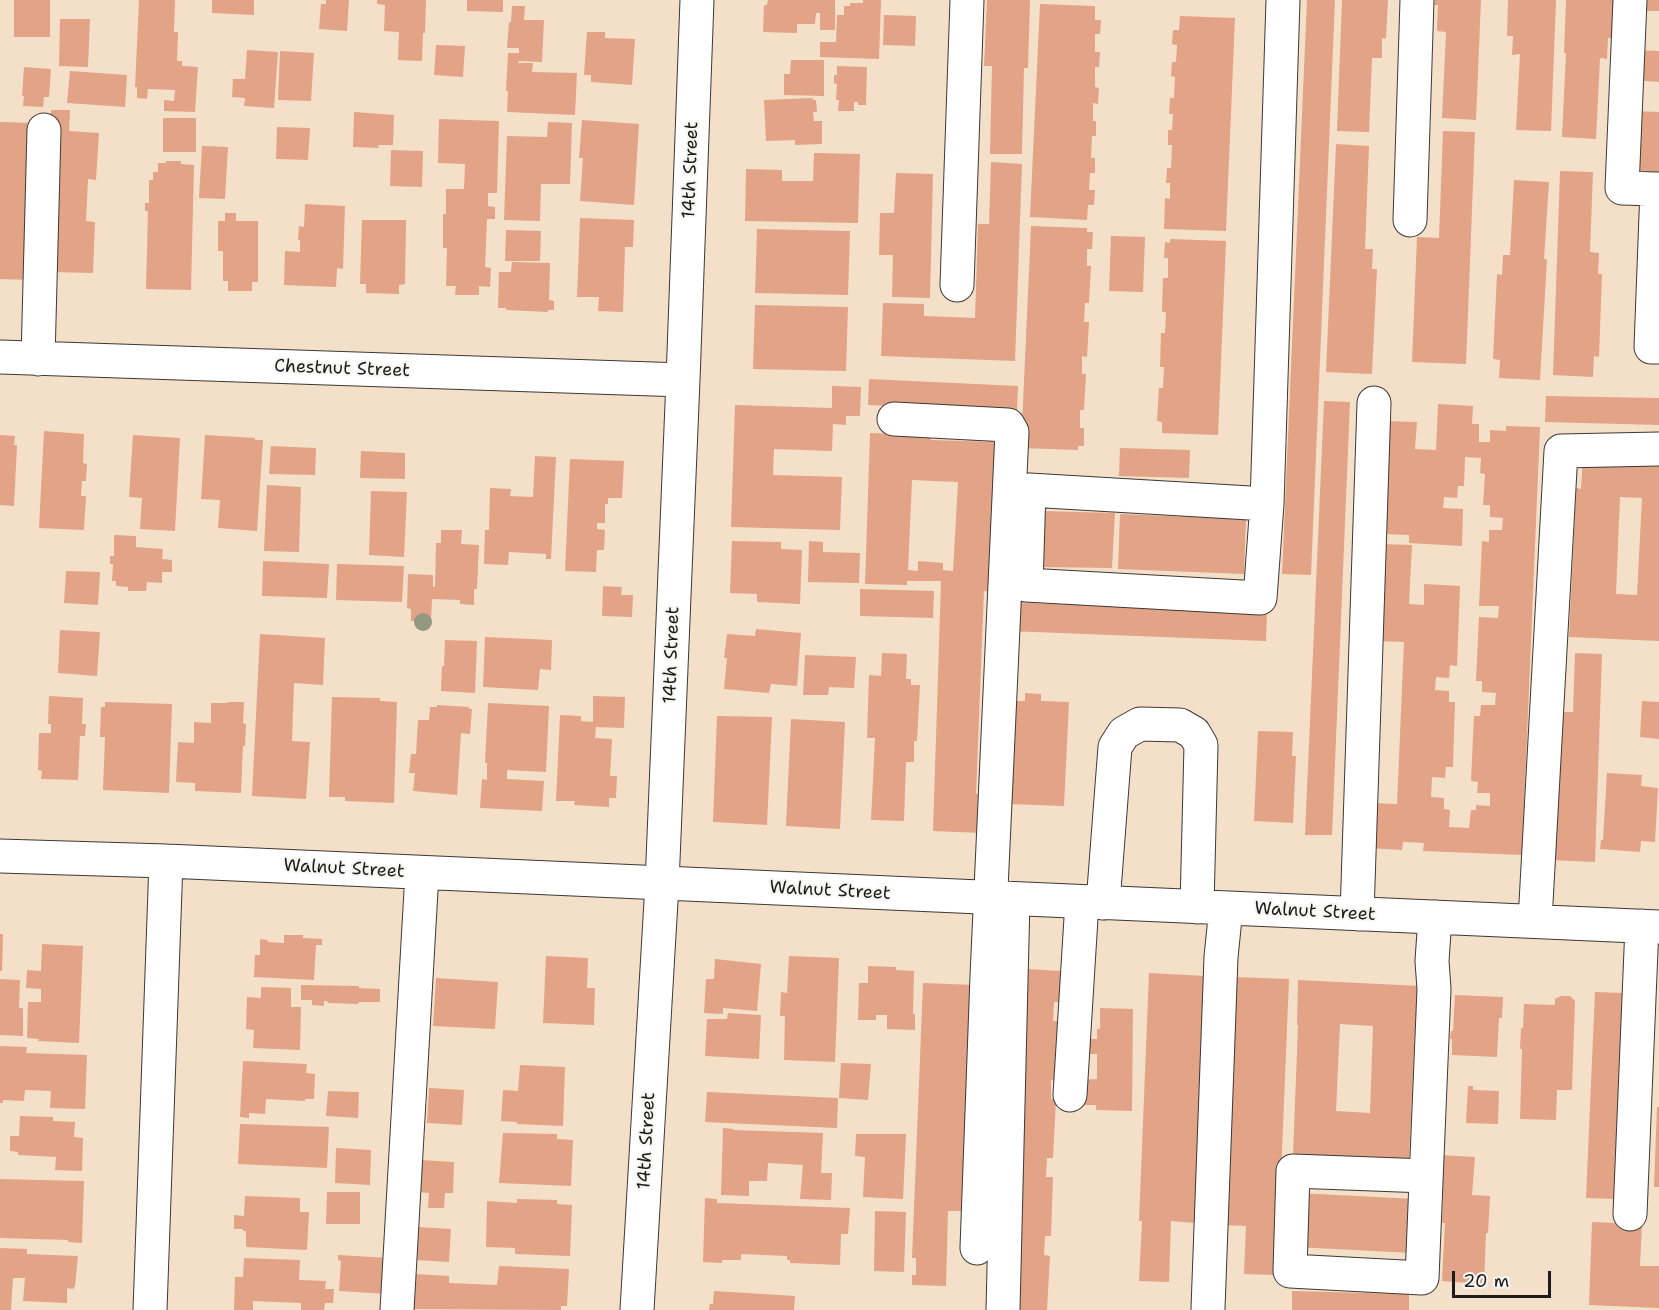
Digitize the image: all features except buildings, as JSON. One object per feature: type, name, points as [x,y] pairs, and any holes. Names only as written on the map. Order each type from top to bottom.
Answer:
[{"type":"street","name":"14th Street","points":[[637,1310],[662,884],[697,0]]},
{"type":"street","points":[[957,285],[967,0]]},
{"type":"street","points":[[1267,504],[1029,490],[1026,585],[1260,598],[1267,504],[1283,0]]},
{"type":"street","points":[[1410,220],[1417,0]]},
{"type":"street","points":[[1630,0],[1622,188],[1658,189],[1651,347],[1659,347]]},
{"type":"street","points":[[38,358],[44,130]]},
{"type":"street","name":"Chestnut Street","points":[[0,357],[683,380]]},
{"type":"street","points":[[1357,914],[1374,404]]},
{"type":"street","points":[[894,419],[1008,425],[1012,432],[1002,899],[1003,1310]]},
{"type":"street","points":[[1535,921],[1561,451],[1659,449]]},
{"type":"street","points":[[1070,1095],[1093,902],[1115,747],[1124,732],[1140,724],[1180,725],[1194,733],[1201,745],[1212,908],[1221,957],[1208,1308]]},
{"type":"street","name":"Walnut Street","points":[[0,856],[166,861],[1651,926]]},
{"type":"street","points":[[150,1310],[166,861]]},
{"type":"street","points":[[397,1310],[422,873]]},
{"type":"street","points":[[977,1248],[1002,899]]},
{"type":"street","points":[[1426,1176],[1293,1171],[1290,1271],[1422,1278],[1426,1176],[1435,917]]},
{"type":"street","points":[[1630,1214],[1651,926]]}]
